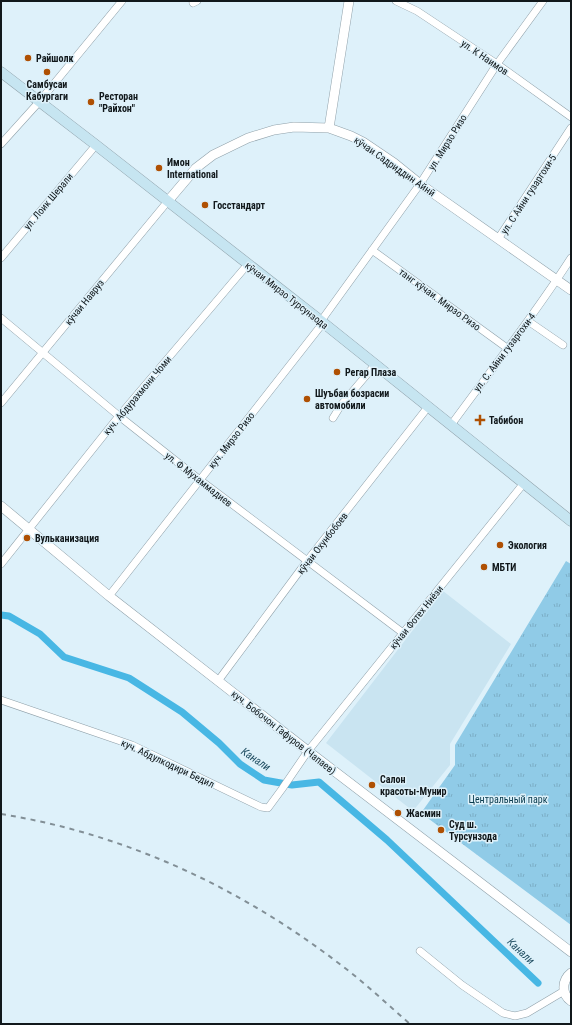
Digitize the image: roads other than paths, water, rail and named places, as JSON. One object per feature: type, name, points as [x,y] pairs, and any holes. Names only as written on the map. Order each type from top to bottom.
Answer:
[{"type":"main road","name":"кӯчаи Мирзо Турсунзода","points":[[1,72],[322,322],[571,521]]},
{"type":"street","points":[[1,144],[39,102],[122,1]]},
{"type":"street","points":[[329,128],[350,1]]},
{"type":"street","name":"ул. К Наимов","points":[[396,1],[417,11],[497,64],[571,117]]},
{"type":"street","name":"ул. Мирзо Ризо","points":[[322,322],[420,184],[497,64],[542,1]]},
{"type":"street","name":"кӯчаи Садриддин Айнӣ","points":[[168,201],[196,168],[213,155],[248,138],[274,130],[294,127],[329,128],[363,142],[571,290]]},
{"type":"street","name":"ул. С Айни гузаргохи-5","points":[[498,239],[571,128]]},
{"type":"street","name":"ул. Лоик Шерали","points":[[1,258],[96,145]]},
{"type":"street","name":"кӯчаи Навруз","points":[[1,403],[168,201]]},
{"type":"street","name":"танг кӯчаи. Мирзо Ризо","points":[[372,250],[507,348]]},
{"type":"street","name":"ул. С. Айни гузаргохи-4","points":[[451,425],[528,321],[571,258]]},
{"type":"street","name":"куч. Абдурахмони Чоми","points":[[1,564],[119,416],[248,264]]},
{"type":"street","name":"ул. Ф Мухаммадиев","points":[[1,318],[119,416],[200,480],[403,633]]},
{"type":"street","points":[[528,321],[562,345]]},
{"type":"street","name":"куч. Мирзо Ризо","points":[[109,596],[322,322]]},
{"type":"street","points":[[334,418],[341,405],[375,365]]},
{"type":"street","name":"кӯчаи Охунбобоев","points":[[218,681],[307,561],[428,407]]},
{"type":"street","name":"кӯчаи Фотех Ниёзи","points":[[308,752],[524,483]]},
{"type":"street","name":"куч. Бобочон Гафуров (Чапаев)","points":[[1,506],[109,596],[308,752],[571,952]]},
{"type":"street","name":"куч. Абдулкодири Бедил","points":[[1,700],[132,745],[261,807],[268,808],[308,752]]},
{"type":"street","points":[[420,951],[462,984],[503,1013],[515,1016],[527,1013],[564,992]]},
{"type":"street","points":[[571,973],[564,982],[564,992],[571,1001]]},
{"type":"waterway","name":"Канали","points":[[1,615],[9,616],[40,634],[64,657],[129,678],[182,712],[219,743],[240,764],[264,780],[292,785],[319,782],[387,840],[538,983]]},
{"type":"railway","points":[[1,814],[47,823],[93,835],[137,850],[180,868],[222,889],[303,937],[350,972],[410,1024]]},
{"type":"place","name":"Райшолк","points":[[28,58]]},
{"type":"place","name":"Самбусаи Кабургаги","points":[[47,72]]},
{"type":"place","name":"Ресторан \"Райхон\"","points":[[91,102]]},
{"type":"place","name":"Имон International","points":[[159,168]]},
{"type":"place","name":"Госстандарт","points":[[205,205]]},
{"type":"place","name":"Регар Плаза","points":[[337,372]]},
{"type":"place","name":"Шуъбаи бозрасии автомобили","points":[[307,399]]},
{"type":"place","name":"Табибон","points":[[480,420]]},
{"type":"place","name":"Вульканизация","points":[[27,538]]},
{"type":"place","name":"Экология","points":[[500,545]]},
{"type":"place","name":"МБТИ","points":[[484,567]]},
{"type":"place","name":"Салон красоты-Мунир","points":[[372,785]]},
{"type":"place","name":"Жасмин","points":[[398,813]]},
{"type":"place","name":"Суд ш. Турсунзода","points":[[441,830]]},
{"type":"park label","name":"Центральный парк","points":[[508,799]]}]
